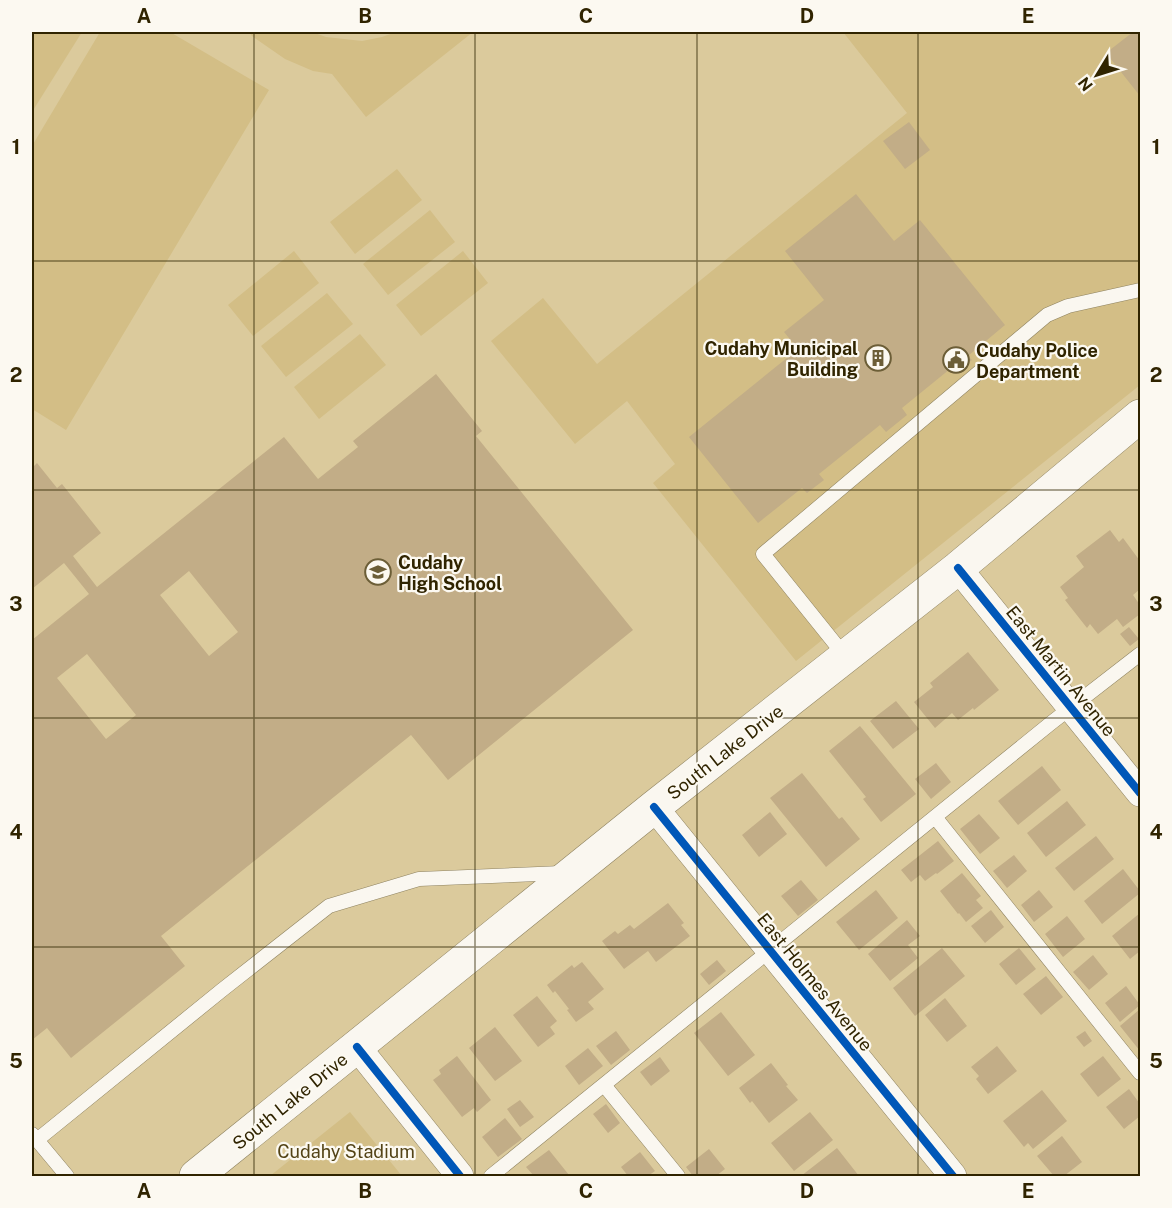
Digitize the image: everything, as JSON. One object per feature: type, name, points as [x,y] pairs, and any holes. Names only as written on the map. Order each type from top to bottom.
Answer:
[{"type":"main road","name":"South Lake Drive","points":[[196,1176],[654,807],[958,568],[1140,416]]},
{"type":"street","name":"East Martin Avenue","points":[[958,568],[1140,793]]},
{"type":"street","name":"East Holmes Avenue","points":[[654,807],[953,1176]]},
{"type":"street","points":[[357,1047],[460,1176]]},
{"type":"lane","points":[[845,656],[763,554],[1047,315],[1068,306],[1140,290]]},
{"type":"lane","points":[[491,1176],[1071,707],[1140,654]]},
{"type":"lane","points":[[935,817],[1140,1073]]},
{"type":"lane","points":[[67,1176],[34,1136],[329,906],[419,879],[573,873]]},
{"type":"lane","points":[[604,1085],[678,1176]]},
{"type":"green space","points":[[32,32],[82,32],[32,112]]},
{"type":"green space","points":[[100,32],[170,32],[269,90],[66,430],[32,409],[32,146]]},
{"type":"green space","points":[[249,32],[312,32],[326,37],[362,41],[396,32],[473,32],[366,117],[332,74],[313,71],[285,59]]},
{"type":"green space","points":[[843,32],[1140,32],[1140,385],[796,661],[653,483],[675,464],[627,401],[575,444],[491,341],[543,298],[597,364],[907,113]]},
{"type":"green space","points":[[397,169],[422,200],[355,254],[330,222]]},
{"type":"green space","points":[[430,210],[455,242],[388,295],[363,264]]},
{"type":"green space","points":[[294,251],[319,283],[253,336],[228,305]]},
{"type":"green space","points":[[463,251],[488,283],[421,336],[396,305]]},
{"type":"green space","points":[[327,293],[353,324],[286,377],[261,346]]},
{"type":"green space","points":[[360,334],[386,365],[319,419],[294,387]]},
{"type":"green space","name":"Cudahy Stadium","points":[[350,1112],[402,1176],[270,1176]]},
{"type":"building","points":[[1133,32],[1140,32],[1140,96],[1106,53]]},
{"type":"building","points":[[909,122],[930,150],[905,169],[883,141]]},
{"type":"building","name":"Cudahy Municipal Building","points":[[856,194],[894,241],[920,220],[1005,325],[968,356],[972,360],[954,374],[950,369],[902,408],[907,415],[886,432],[880,425],[819,474],[824,480],[807,493],[802,488],[758,523],[689,437],[798,349],[784,332],[824,300],[785,251]]},
{"type":"building","points":[[436,374],[482,431],[476,436],[633,630],[448,780],[411,735],[161,936],[185,966],[71,1058],[47,1028],[32,1040],[32,640],[89,594],[64,563],[32,589],[32,468],[37,463],[57,488],[62,484],[101,533],[73,556],[97,587],[284,437],[318,479],[358,447],[353,441]],"holes":[[[189,571],[238,632],[209,656],[160,595]],[[87,654],[136,715],[106,739],[57,678]]]},
{"type":"building","points":[[1110,530],[1119,542],[1123,538],[1140,561],[1140,589],[1133,595],[1140,605],[1140,614],[1123,627],[1117,619],[1098,634],[1090,624],[1087,628],[1065,600],[1068,598],[1060,587],[1084,567],[1076,556]]},
{"type":"building","points":[[1129,627],[1139,639],[1130,646],[1120,634]]},
{"type":"building","points":[[968,652],[999,690],[958,720],[952,713],[935,728],[914,702],[933,687],[930,683]]},
{"type":"building","points":[[896,701],[919,729],[893,749],[870,721]]},
{"type":"building","points":[[860,726],[916,794],[881,822],[863,799],[866,797],[829,751]]},
{"type":"building","points":[[936,763],[951,782],[931,799],[915,779]]},
{"type":"building","points":[[1042,766],[1061,790],[1018,825],[998,801]]},
{"type":"building","points":[[802,773],[839,819],[842,817],[860,839],[826,867],[770,798]]},
{"type":"building","points":[[1067,801],[1086,825],[1046,857],[1027,833]]},
{"type":"building","points":[[770,812],[787,834],[759,857],[742,835]]},
{"type":"building","points":[[979,814],[1000,838],[980,854],[960,829]]},
{"type":"building","points":[[1096,836],[1114,859],[1074,891],[1055,868]]},
{"type":"building","points":[[938,841],[954,861],[925,881],[920,875],[911,882],[901,870]]},
{"type":"building","points":[[1014,855],[1027,871],[1007,888],[993,871]]},
{"type":"building","points":[[1123,869],[1140,893],[1102,924],[1084,901]]},
{"type":"building","points":[[962,873],[981,896],[976,900],[983,908],[966,922],[940,891]]},
{"type":"building","points":[[801,880],[818,900],[798,916],[781,896]]},
{"type":"building","points":[[876,890],[898,918],[859,950],[836,922]]},
{"type":"building","points":[[1039,890],[1053,907],[1034,922],[1021,905]]},
{"type":"building","points":[[668,903],[684,923],[681,925],[690,936],[656,962],[648,951],[624,969],[602,941],[615,931],[618,934],[630,925],[634,929]]},
{"type":"building","points":[[991,910],[1004,927],[985,943],[971,926]]},
{"type":"building","points":[[1140,913],[1140,951],[1130,959],[1112,936]]},
{"type":"building","points":[[1067,916],[1085,939],[1063,957],[1045,934]]},
{"type":"building","points":[[907,920],[920,936],[908,945],[918,958],[890,981],[868,954]]},
{"type":"building","points":[[942,948],[965,976],[915,1016],[893,988]]},
{"type":"building","points":[[1019,948],[1036,969],[1016,985],[999,964]]},
{"type":"building","points":[[1093,955],[1108,974],[1089,990],[1073,972]]},
{"type":"building","points":[[717,960],[726,971],[709,985],[700,974]]},
{"type":"building","points":[[582,962],[604,989],[588,1002],[594,1009],[576,1022],[555,991],[553,993],[547,985],[572,965],[574,968]]},
{"type":"building","points":[[1046,976],[1063,997],[1041,1015],[1023,994]]},
{"type":"building","points":[[1126,986],[1140,1005],[1120,1022],[1105,1003]]},
{"type":"building","points":[[537,996],[557,1021],[550,1027],[555,1034],[538,1047],[513,1015]]},
{"type":"building","points":[[945,998],[967,1026],[947,1042],[925,1015]]},
{"type":"building","points":[[1140,1009],[1140,1051],[1120,1026]]},
{"type":"building","points":[[721,1012],[755,1055],[728,1076],[694,1033]]},
{"type":"building","points":[[495,1027],[522,1061],[495,1081],[469,1048]]},
{"type":"building","points":[[616,1031],[630,1050],[611,1065],[596,1046]]},
{"type":"building","points":[[1085,1031],[1092,1041],[1084,1047],[1076,1037]]},
{"type":"building","points":[[997,1046],[1017,1071],[988,1094],[976,1079],[979,1076],[971,1067]]},
{"type":"building","points":[[588,1048],[603,1066],[579,1085],[565,1066]]},
{"type":"building","points":[[457,1056],[491,1100],[477,1112],[474,1108],[462,1117],[433,1080],[441,1074],[439,1070]]},
{"type":"building","points":[[1103,1056],[1121,1079],[1098,1097],[1080,1074]]},
{"type":"building","points":[[660,1057],[670,1071],[651,1086],[640,1072]]},
{"type":"building","points":[[771,1063],[798,1100],[769,1123],[739,1088]]},
{"type":"building","points":[[1129,1089],[1140,1104],[1140,1116],[1124,1129],[1106,1107]]},
{"type":"building","points":[[1042,1090],[1067,1121],[1033,1149],[1028,1143],[1024,1147],[1003,1121]]},
{"type":"building","points":[[520,1100],[534,1117],[520,1127],[507,1109]]},
{"type":"building","points":[[606,1104],[620,1123],[608,1133],[593,1114]]},
{"type":"building","points":[[810,1112],[833,1140],[794,1171],[771,1143]]},
{"type":"building","points":[[505,1118],[522,1139],[498,1157],[482,1137]]},
{"type":"building","points":[[1062,1136],[1082,1162],[1064,1176],[1054,1176],[1037,1156]]},
{"type":"building","points":[[837,1148],[859,1176],[801,1176]]},
{"type":"building","points":[[709,1149],[725,1169],[716,1176],[693,1176],[686,1167]]},
{"type":"building","points":[[549,1150],[569,1175],[534,1176],[526,1167]]},
{"type":"building","points":[[640,1152],[655,1171],[648,1176],[628,1176],[621,1167]]},
{"type":"cycle path","points":[[958,568],[1140,793]]},
{"type":"cycle path","points":[[654,807],[953,1176]]},
{"type":"cycle path","points":[[357,1047],[460,1176]]},
{"type":"place","name":"Cudahy Municipal Building","points":[[878,358]]},
{"type":"place","name":"Cudahy Police Department","points":[[956,360]]},
{"type":"place","name":"Cudahy High School","points":[[378,572]]}]
